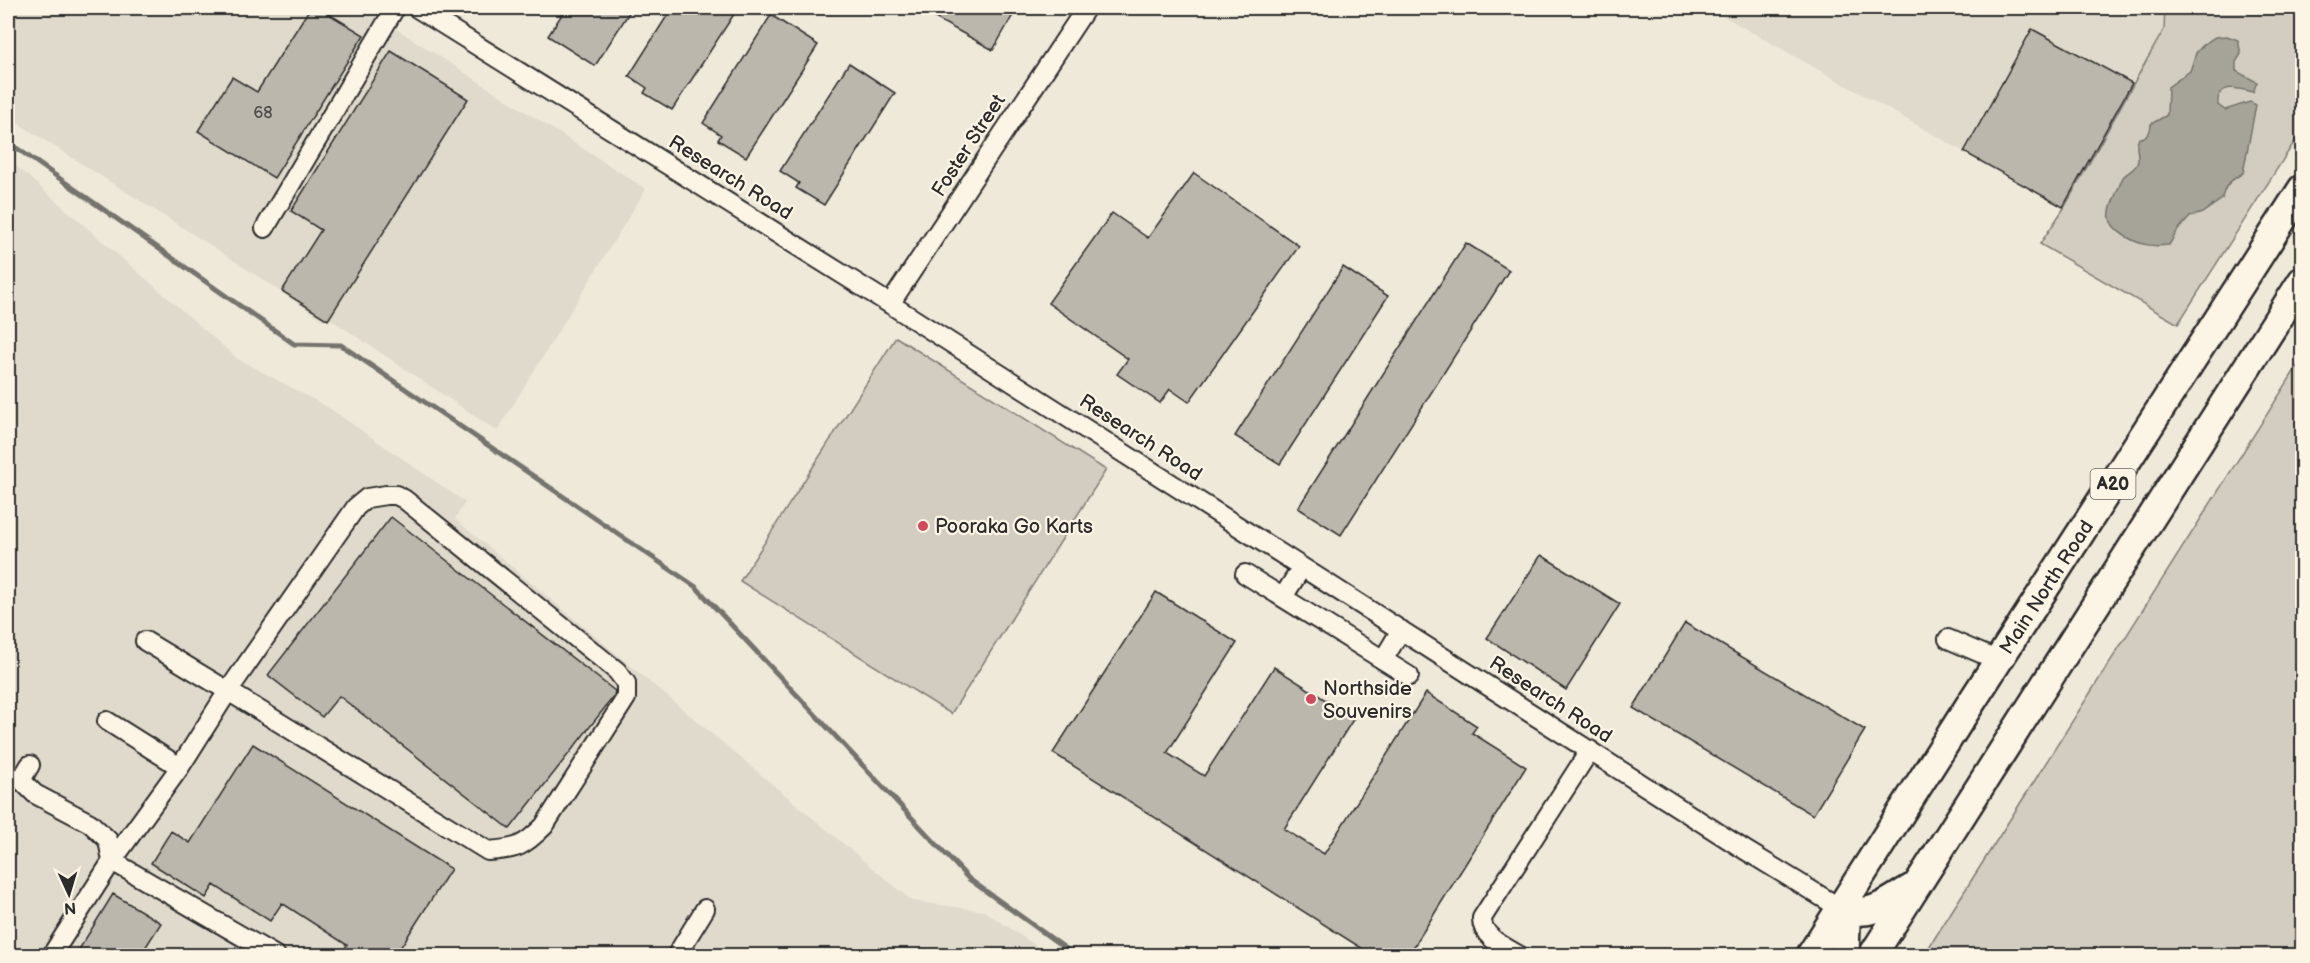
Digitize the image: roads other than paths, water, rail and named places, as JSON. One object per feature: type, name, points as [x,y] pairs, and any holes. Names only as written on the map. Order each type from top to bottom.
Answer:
[{"type":"highway","name":"Main North Road","points":[[1810,956],[1938,752],[1999,661],[2302,189]]},
{"type":"highway","name":"A20","points":[[1872,956],[2302,281]]},
{"type":"highway","points":[[1840,908],[1857,913],[1868,912],[1917,886]]},
{"type":"highway","points":[[1840,908],[1846,924],[1845,956]]},
{"type":"street","points":[[265,228],[395,8]]},
{"type":"street","name":"Research Road","points":[[417,8],[890,304],[1840,908]]},
{"type":"street","name":"Foster Street","points":[[890,304],[1084,11]]},
{"type":"street","points":[[51,956],[112,861],[180,767],[228,691],[357,507],[367,498],[396,495],[404,499],[617,671],[626,683],[626,698],[544,826],[527,844],[508,850],[488,852],[228,691],[144,641]]},
{"type":"street","points":[[1283,597],[1302,567]]},
{"type":"street","points":[[1245,574],[1409,676]]},
{"type":"street","points":[[1383,660],[1401,630]]},
{"type":"street","points":[[1948,639],[1999,661]]},
{"type":"street","points":[[108,721],[180,767]]},
{"type":"street","points":[[1520,956],[1487,934],[1482,918],[1590,750]]},
{"type":"street","points":[[30,765],[21,780],[34,794],[96,828],[108,840],[112,861],[276,956]]},
{"type":"street","points":[[676,956],[705,909]]},
{"type":"waterway","points":[[8,142],[294,344],[341,345],[696,587],[969,879],[1076,956]]},
{"type":"place","name":"Pooraka Go Karts","points":[[923,526]]},
{"type":"place","name":"Northside Souvenirs","points":[[1311,699]]}]
